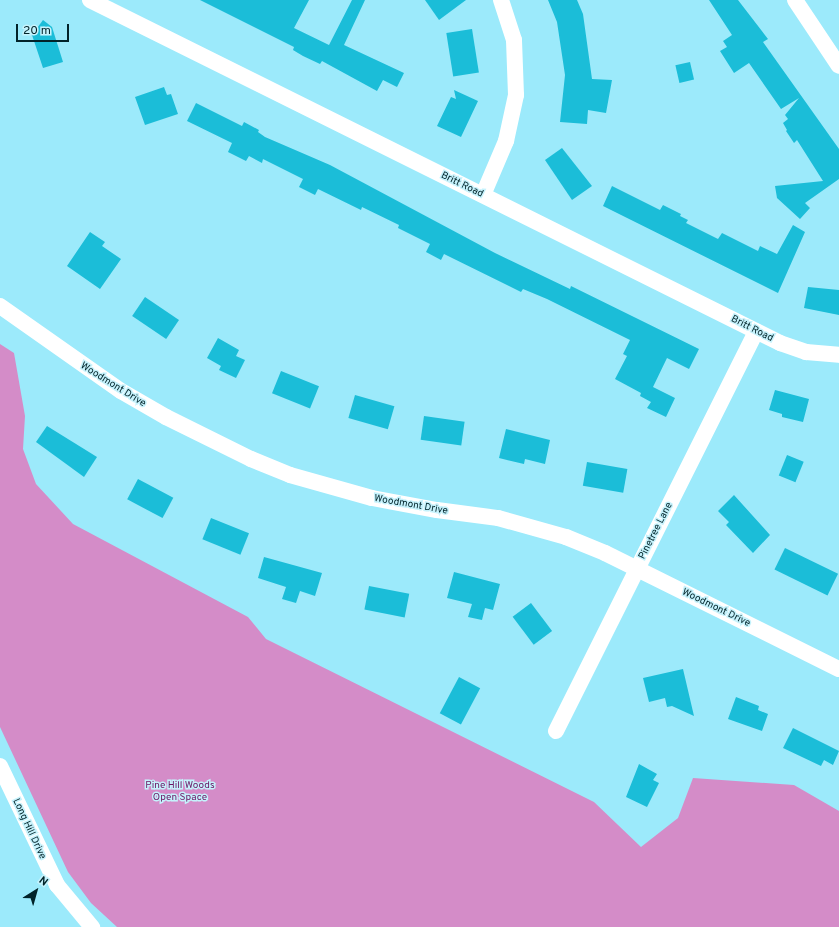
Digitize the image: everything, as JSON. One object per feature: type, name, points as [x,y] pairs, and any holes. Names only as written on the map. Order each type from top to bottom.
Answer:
[{"type":"street","name":"Britt Road","points":[[90,0],[756,331],[806,352],[839,356]]},
{"type":"street","points":[[483,195],[506,141],[516,95],[514,40],[501,0]]},
{"type":"street","points":[[795,0],[839,66]]},
{"type":"street","name":"Woodmont Drive","points":[[0,306],[121,391],[166,417],[251,459],[290,475],[372,498],[526,524],[586,545],[839,669]]},
{"type":"street","name":"Pinetree Lane","points":[[556,731],[756,331]]},
{"type":"street","name":"Long Hill Drive","points":[[0,766],[57,885],[92,927]]},
{"type":"green space","name":"Pine Hill Woods Open Space","points":[[0,344],[14,353],[25,416],[23,449],[36,484],[73,524],[248,617],[266,639],[594,802],[641,847],[678,818],[693,778],[794,785],[839,811],[839,927],[117,927],[91,903],[68,872],[0,727]]},
{"type":"building","points":[[200,0],[309,0],[294,28],[329,45],[352,0],[365,0],[344,45],[404,73],[397,87],[383,80],[377,91],[322,61],[320,64],[303,56],[293,50],[294,47]]},
{"type":"building","points":[[425,0],[466,0],[439,20]]},
{"type":"building","points":[[548,0],[577,0],[583,14],[592,79],[612,80],[606,113],[588,110],[587,124],[560,122],[565,75],[557,22]]},
{"type":"building","points":[[709,0],[738,0],[768,39],[763,42],[839,149],[839,179],[805,203],[810,208],[800,219],[777,198],[775,186],[823,181],[797,140],[794,143],[786,131],[787,130],[783,123],[788,119],[785,115],[799,98],[781,109],[749,63],[734,73],[720,51],[727,47],[723,41],[732,35]]},
{"type":"building","points":[[43,20],[52,27],[63,62],[43,68],[32,35]]},
{"type":"building","points":[[472,29],[479,72],[453,77],[446,33]]},
{"type":"building","points":[[690,62],[694,80],[679,83],[675,65]]},
{"type":"building","points":[[164,87],[167,95],[171,94],[178,114],[145,125],[135,97]]},
{"type":"building","points":[[454,90],[478,101],[461,137],[437,126],[451,97],[456,99]]},
{"type":"building","points":[[196,103],[242,126],[244,122],[259,130],[258,132],[265,137],[330,165],[495,253],[570,289],[571,286],[699,349],[689,369],[667,358],[653,387],[675,398],[666,417],[647,408],[651,402],[640,396],[641,393],[615,379],[627,356],[623,354],[630,340],[547,299],[523,289],[521,292],[444,254],[441,260],[426,252],[430,244],[398,228],[399,225],[362,207],[361,210],[318,189],[315,195],[299,187],[303,179],[263,159],[262,163],[249,156],[246,161],[228,152],[232,143],[187,121]]},
{"type":"building","points":[[562,148],[592,186],[572,200],[545,160]]},
{"type":"building","points":[[612,186],[660,210],[663,205],[681,214],[680,216],[688,220],[686,223],[718,239],[722,233],[758,251],[760,246],[777,254],[793,225],[805,232],[778,293],[603,206]]},
{"type":"building","points":[[90,232],[105,242],[102,246],[121,259],[100,289],[67,266]]},
{"type":"building","points":[[808,287],[839,290],[839,315],[804,308]]},
{"type":"building","points":[[145,297],[179,320],[166,339],[132,316]]},
{"type":"building","points":[[218,338],[239,350],[236,356],[245,360],[236,378],[219,370],[221,366],[207,358]]},
{"type":"building","points":[[281,371],[319,386],[310,409],[272,393]]},
{"type":"building","points":[[775,390],[809,399],[803,422],[782,417],[782,414],[769,410]]},
{"type":"building","points":[[355,395],[394,406],[388,429],[348,418]]},
{"type":"building","points":[[424,416],[465,422],[461,445],[421,440]]},
{"type":"building","points":[[47,426],[97,457],[84,477],[36,442]]},
{"type":"building","points":[[506,429],[550,440],[545,464],[525,459],[524,464],[499,458]]},
{"type":"building","points":[[787,455],[804,462],[795,482],[779,475]]},
{"type":"building","points":[[587,462],[627,469],[623,493],[583,486]]},
{"type":"building","points":[[138,479],[173,498],[163,518],[127,499]]},
{"type":"building","points":[[734,495],[770,535],[753,553],[726,525],[729,522],[718,511]]},
{"type":"building","points":[[211,518],[249,533],[240,555],[202,539]]},
{"type":"building","points":[[785,548],[838,574],[828,595],[774,570]]},
{"type":"building","points":[[264,557],[322,573],[315,596],[300,591],[296,603],[282,599],[286,587],[258,578]]},
{"type":"building","points":[[454,572],[500,584],[493,610],[485,608],[482,620],[468,617],[472,604],[447,598]]},
{"type":"building","points":[[369,586],[409,594],[405,617],[364,610]]},
{"type":"building","points":[[531,603],[552,631],[534,645],[513,617]]},
{"type":"building","points":[[683,669],[694,716],[672,706],[667,707],[665,698],[649,702],[643,678]]},
{"type":"building","points":[[459,677],[480,688],[461,724],[440,713]]},
{"type":"building","points":[[736,697],[759,706],[758,710],[768,714],[762,731],[728,719]]},
{"type":"building","points":[[793,728],[839,751],[833,765],[824,760],[821,766],[783,748]]},
{"type":"building","points":[[639,764],[657,774],[653,780],[659,783],[647,807],[626,797]]}]
